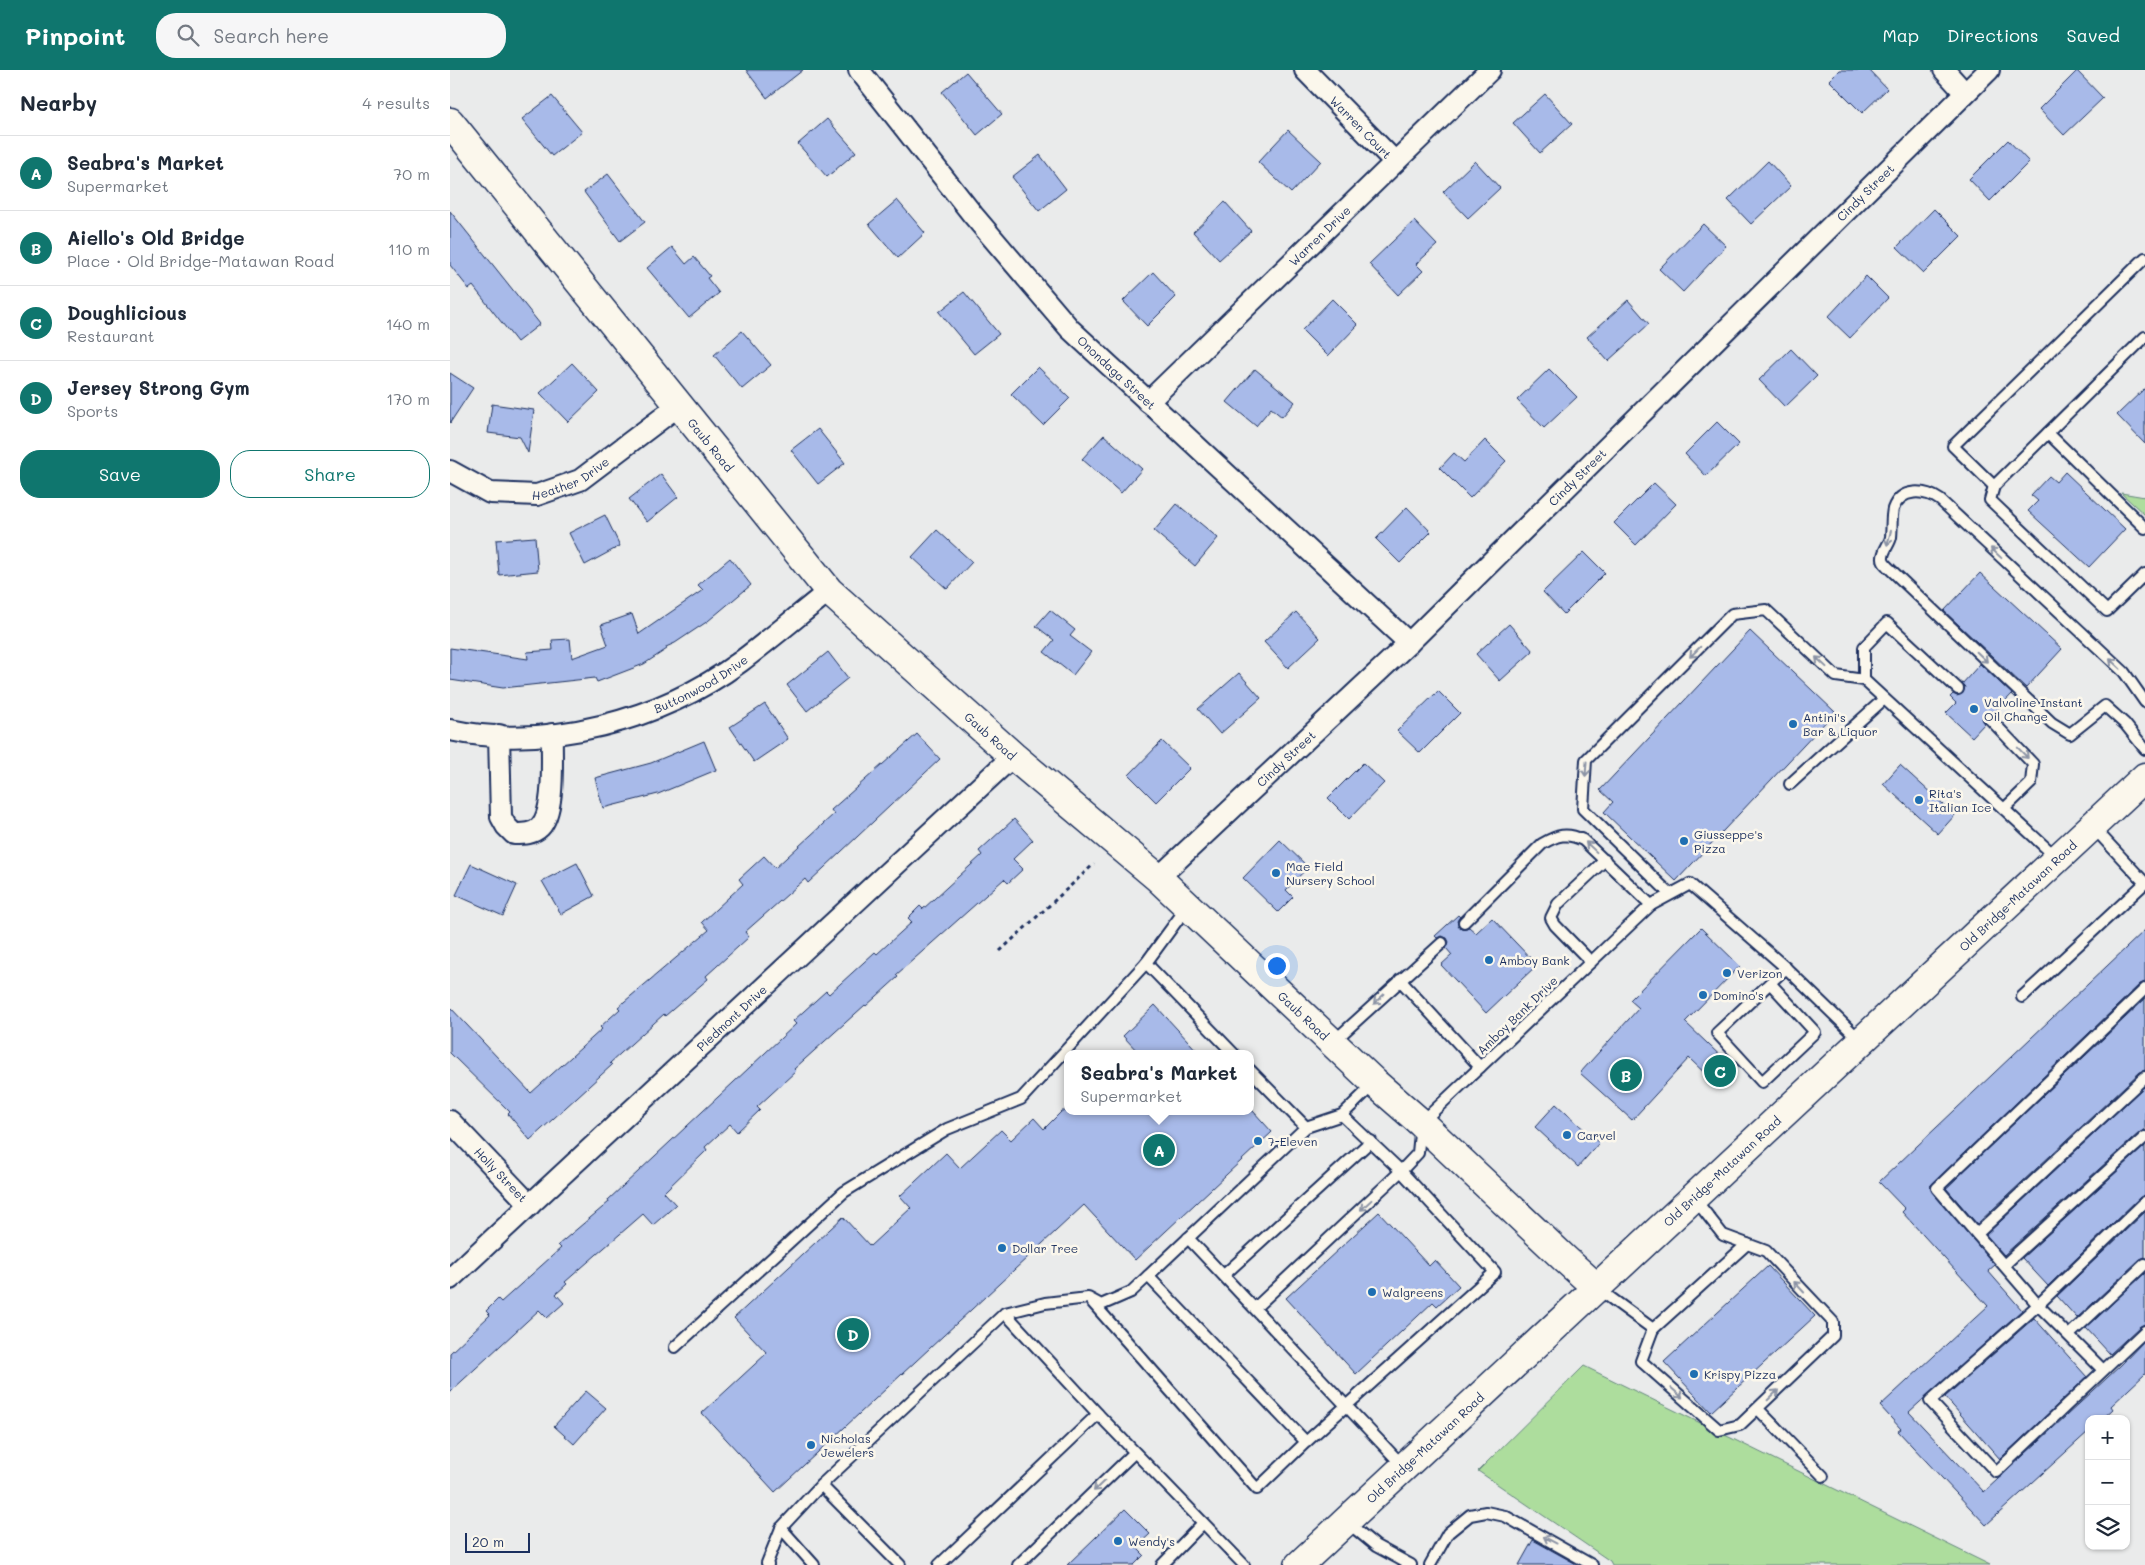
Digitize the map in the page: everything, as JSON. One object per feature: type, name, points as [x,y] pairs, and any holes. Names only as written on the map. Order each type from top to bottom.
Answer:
[{"type":"street","name":"Onondaga Street","points":[[859,70],[973,215],[1070,329],[1409,643]]},
{"type":"street","name":"Warren Court","points":[[1305,70],[1395,162]]},
{"type":"street","name":"Warren Drive","points":[[1148,402],[1490,70]]},
{"type":"street","points":[[1944,70],[1965,93]]},
{"type":"street","name":"Cindy Street","points":[[1158,878],[1409,643],[1989,70]]},
{"type":"street","name":"Gaub Road","points":[[450,122],[829,591],[1013,756],[1158,878],[1596,1287]]},
{"type":"street","name":"Heather Drive","points":[[450,471],[490,493],[537,495],[580,480],[678,406]]},
{"type":"street","name":"Buttonwood Drive","points":[[450,730],[499,735],[552,734],[611,724],[699,688],[740,662],[829,591]]},
{"type":"street","points":[[499,735],[501,817],[514,834],[527,834],[539,828],[546,818],[550,803],[552,734]]},
{"type":"street","name":"Piedmont Drive","points":[[450,1279],[1013,756]]},
{"type":"street","name":"Old Bridge-Matawan Road","points":[[1301,1564],[1596,1287],[2145,778]]},
{"type":"street","name":"Holly Street","points":[[450,1122],[530,1205]]},
{"type":"lane","points":[[1994,486],[1953,446],[2145,258]]},
{"type":"lane","points":[[2145,337],[1994,486],[1990,500],[2107,611],[2145,574]]},
{"type":"lane","points":[[2048,433],[2145,528]]},
{"type":"lane","points":[[2145,702],[2124,672],[1940,500],[1924,492],[1905,495],[1898,500],[1893,509],[1891,540],[1882,556],[1889,568],[2052,723],[2070,734],[2105,706],[2125,724],[2145,749]]},
{"type":"lane","points":[[1670,894],[1583,809],[1586,760],[1732,614],[1766,610],[1836,676],[1864,680],[2058,859]]},
{"type":"lane","points":[[1864,680],[1864,647],[1887,624],[1958,689]]},
{"type":"lane","points":[[1790,784],[1884,700]]},
{"type":"lane","points":[[1989,718],[2033,764],[2031,783],[2004,809]]},
{"type":"lane","points":[[2022,997],[2145,883],[2092,826]]},
{"type":"lane","points":[[1464,922],[1542,844],[1555,836],[1574,835],[1584,840],[1651,905]]},
{"type":"lane","points":[[1591,962],[1555,925],[1551,918],[1558,904],[1605,860]]},
{"type":"lane","name":"Amboy Bank Drive","points":[[1422,1123],[1651,905],[1690,884],[1786,968]]},
{"type":"lane","points":[[1066,1050],[1146,963],[1188,906]]},
{"type":"lane","points":[[1333,1042],[1442,944]]},
{"type":"lane","points":[[1146,963],[1230,1050]]},
{"type":"lane","points":[[1770,983],[1816,1032],[1762,1082],[1717,1033],[1770,983],[1786,968],[1861,1041]]},
{"type":"lane","points":[[1400,980],[1480,1067]]},
{"type":"lane","points":[[2103,1370],[2038,1305],[1937,1188],[2145,989]]},
{"type":"lane","points":[[675,1347],[844,1192],[947,1129],[1021,1099],[1064,1052]]},
{"type":"lane","points":[[1254,1074],[1306,1127]]},
{"type":"lane","points":[[1977,1234],[2145,1077]]},
{"type":"lane","points":[[768,1565],[767,1563],[781,1528],[821,1485],[1004,1312],[1045,1303],[1088,1298],[1101,1305],[1131,1292],[1306,1127],[1342,1114],[1376,1083]]},
{"type":"lane","points":[[1088,1298],[1257,1489],[1306,1442],[1495,1272],[1371,1141],[1342,1114]]},
{"type":"lane","points":[[1255,1308],[1401,1172],[1418,1153],[1422,1123]]},
{"type":"lane","points":[[2004,1265],[2145,1137]]},
{"type":"lane","points":[[1224,1275],[1371,1141]]},
{"type":"lane","points":[[1694,1197],[1723,1235],[1766,1251],[1833,1322],[1833,1336],[1758,1409],[1740,1426],[1719,1430],[1641,1361],[1653,1330],[1747,1244]]},
{"type":"lane","points":[[2145,1202],[2038,1305],[1930,1401],[1996,1472],[2145,1331]]},
{"type":"lane","points":[[1188,1238],[1348,1405],[1404,1467]]},
{"type":"lane","points":[[2068,1335],[2145,1264]]},
{"type":"lane","points":[[1148,1276],[1306,1442]]},
{"type":"lane","points":[[1596,1287],[1653,1330]]},
{"type":"lane","points":[[1004,1312],[1134,1453],[1244,1565]]},
{"type":"lane","points":[[1758,1409],[1823,1476]]},
{"type":"lane","points":[[939,1565],[1098,1414]]},
{"type":"lane","points":[[1018,1565],[1134,1453]]},
{"type":"lane","points":[[821,1485],[900,1565]]},
{"type":"lane","points":[[1430,1565],[1448,1533],[1470,1516],[1486,1512],[1505,1516],[1558,1544],[1592,1565]]},
{"type":"lane","points":[[1346,1521],[1376,1546],[1411,1565]]},
{"type":"lane","points":[[1162,1565],[1203,1523]]},
{"type":"lane","points":[[781,1528],[814,1565]]},
{"type":"path","points":[[1000,950],[1094,864]]},
{"type":"green space","points":[[2121,493],[2145,497],[2145,515]]},
{"type":"green space","points":[[1584,1366],[1990,1565],[1612,1565],[1610,1561],[1478,1471]]},
{"type":"building","points":[[746,70],[803,70],[767,98]]},
{"type":"building","points":[[1839,70],[1869,70],[1887,89],[1862,113],[1829,80]]},
{"type":"building","points":[[2077,71],[2103,98],[2064,135],[2039,109]]},
{"type":"building","points":[[966,72],[1002,114],[977,135],[942,92]]},
{"type":"building","points":[[1545,94],[1572,124],[1540,153],[1513,123]]},
{"type":"building","points":[[552,96],[582,132],[552,156],[522,119]]},
{"type":"building","points":[[827,119],[856,152],[827,177],[798,144]]},
{"type":"building","points":[[1288,130],[1321,161],[1291,193],[1258,162]]},
{"type":"building","points":[[2008,140],[2029,162],[1990,201],[1969,179]]},
{"type":"building","points":[[1040,155],[1066,189],[1039,211],[1012,177]]},
{"type":"building","points":[[1475,161],[1500,188],[1468,218],[1443,192]]},
{"type":"building","points":[[1768,161],[1791,186],[1751,224],[1728,200]]},
{"type":"building","points":[[608,174],[645,222],[620,241],[584,192]]},
{"type":"building","points":[[897,200],[925,233],[898,258],[869,224]]},
{"type":"building","points":[[1225,202],[1251,231],[1219,260],[1193,232]]},
{"type":"building","points":[[1934,209],[1961,236],[1924,273],[1897,247]]},
{"type":"building","points":[[450,211],[540,324],[517,342],[473,286],[469,289],[450,265]]},
{"type":"building","points":[[1414,221],[1437,245],[1416,264],[1423,271],[1398,295],[1369,264]]},
{"type":"building","points":[[1703,224],[1726,246],[1683,292],[1659,269]]},
{"type":"building","points":[[672,247],[686,264],[694,257],[710,276],[707,278],[719,293],[689,318],[647,268]]},
{"type":"building","points":[[1153,272],[1176,297],[1147,326],[1123,301]]},
{"type":"building","points":[[1866,276],[1888,298],[1850,338],[1828,317]]},
{"type":"building","points":[[964,292],[999,334],[974,354],[939,312]]},
{"type":"building","points":[[1332,299],[1358,325],[1328,356],[1302,330]]},
{"type":"building","points":[[1628,300],[1649,324],[1608,361],[1587,337]]},
{"type":"building","points":[[742,331],[771,365],[742,389],[714,355]]},
{"type":"building","points":[[1791,349],[1817,376],[1785,407],[1759,380]]},
{"type":"building","points":[[572,363],[599,392],[568,422],[540,393]]},
{"type":"building","points":[[1038,367],[1070,398],[1043,425],[1011,394]]},
{"type":"building","points":[[1255,369],[1295,402],[1282,417],[1271,408],[1256,426],[1227,402]]},
{"type":"building","points":[[1549,369],[1577,397],[1544,428],[1517,400]]},
{"type":"building","points":[[450,373],[473,388],[450,423]]},
{"type":"building","points":[[2145,388],[2145,444],[2117,415]]},
{"type":"building","points":[[492,404],[534,410],[528,453],[520,437],[488,433]]},
{"type":"building","points":[[1717,422],[1739,444],[1706,476],[1685,454]]},
{"type":"building","points":[[818,429],[845,463],[818,484],[791,450]]},
{"type":"building","points":[[1104,435],[1142,469],[1121,493],[1082,459]]},
{"type":"building","points":[[1485,440],[1506,461],[1470,498],[1440,468],[1454,453],[1464,462]]},
{"type":"building","points":[[2065,472],[2125,529],[2089,567],[2028,511],[2038,501],[2031,495],[2049,476],[2056,482]]},
{"type":"building","points":[[661,474],[678,497],[647,522],[629,499]]},
{"type":"building","points":[[1654,483],[1676,504],[1636,545],[1614,523]]},
{"type":"building","points":[[1177,504],[1218,538],[1195,566],[1154,531]]},
{"type":"building","points":[[1407,507],[1431,532],[1400,563],[1376,539]]},
{"type":"building","points":[[605,515],[620,546],[585,565],[569,533]]},
{"type":"building","points":[[937,530],[972,562],[947,589],[912,557]]},
{"type":"building","points":[[535,537],[538,571],[499,575],[496,540]]},
{"type":"building","points":[[1584,552],[1605,573],[1564,614],[1543,592]]},
{"type":"building","points":[[730,558],[751,585],[708,621],[666,647],[667,649],[644,664],[597,682],[595,678],[503,688],[450,680],[450,648],[528,659],[527,652],[553,650],[552,640],[570,639],[572,658],[608,645],[601,625],[632,614],[639,634],[703,590],[698,585]]},
{"type":"building","points":[[1980,573],[2062,649],[2026,688],[1944,611]]},
{"type":"building","points":[[1050,610],[1075,630],[1070,636],[1091,652],[1073,675],[1044,652],[1054,640],[1036,626]]},
{"type":"building","points":[[1296,612],[1320,638],[1288,668],[1264,642]]},
{"type":"building","points":[[1509,624],[1533,651],[1500,681],[1476,654]]},
{"type":"building","points":[[1750,631],[1835,712],[1676,881],[1604,812],[1613,802],[1600,790]]},
{"type":"building","points":[[828,652],[848,678],[807,711],[787,685]]},
{"type":"building","name":"Valvoline Instant Oil Change","points":[[1980,664],[2012,694],[1994,713],[1988,711],[1984,713],[1982,719],[1985,723],[1972,737],[1946,713],[1956,703],[1950,697],[1953,694],[1957,696],[1963,693],[1965,687],[1962,684]]},
{"type":"building","points":[[1239,673],[1261,698],[1220,734],[1198,709]]},
{"type":"building","points":[[1438,691],[1460,713],[1420,753],[1397,731]]},
{"type":"building","points":[[765,704],[788,739],[754,762],[730,727]]},
{"type":"building","points":[[917,734],[940,759],[808,883],[805,879],[745,932],[749,937],[706,976],[708,979],[665,1016],[664,1014],[610,1063],[612,1065],[530,1140],[508,1114],[510,1112],[450,1053],[450,1007],[531,1093],[602,1029],[600,1027],[620,1009],[618,1007],[709,930],[702,922],[743,884],[739,879],[764,856],[775,868],[834,814],[831,810]]},
{"type":"building","points":[[704,741],[716,770],[658,794],[603,808],[595,778],[651,763]]},
{"type":"building","points":[[1162,741],[1190,768],[1156,802],[1129,775]]},
{"type":"building","points":[[1363,763],[1384,783],[1349,819],[1328,798]]},
{"type":"building","name":"Rita's Italian Ice","points":[[1900,765],[1955,815],[1938,834],[1883,784]]},
{"type":"building","points":[[1014,819],[1033,840],[1013,859],[1023,869],[1008,883],[1004,879],[896,975],[898,977],[794,1069],[796,1071],[757,1107],[760,1110],[737,1132],[730,1124],[705,1147],[707,1150],[664,1192],[676,1205],[653,1225],[643,1214],[565,1282],[567,1284],[556,1294],[564,1303],[547,1318],[539,1310],[450,1392],[450,1353],[490,1315],[486,1311],[498,1299],[501,1302],[561,1248],[558,1245],[609,1202],[608,1200],[796,1024],[793,1021],[826,991],[829,994],[875,952],[877,954],[912,922],[908,918],[920,906],[923,909],[982,855],[979,851]]},
{"type":"building","name":"Mae Field Nursery School","points":[[1280,840],[1308,867],[1286,890],[1293,897],[1278,912],[1243,878]]},
{"type":"building","points":[[577,863],[594,896],[561,914],[542,881]]},
{"type":"building","points":[[471,864],[517,885],[503,916],[456,895]]},
{"type":"building","name":"Amboy Bank","points":[[1458,915],[1460,917],[1457,921],[1459,926],[1463,929],[1469,927],[1476,933],[1492,918],[1537,965],[1486,1013],[1441,965],[1452,955],[1446,948],[1449,942],[1447,938],[1441,936],[1437,938],[1435,936]]},
{"type":"building","points":[[1701,928],[1740,966],[1685,1022],[1732,1067],[1716,1084],[1689,1058],[1632,1120],[1580,1073],[1639,1008],[1630,1000]]},
{"type":"building","points":[[2145,930],[2145,982],[2140,984],[1930,1186],[1932,1192],[1995,1265],[1988,1271],[2022,1310],[1909,1412],[1984,1492],[2121,1365],[2145,1340],[2145,1374],[2111,1406],[2113,1409],[2106,1415],[2085,1415],[2085,1435],[1986,1525],[1898,1431],[1901,1429],[1880,1406],[1988,1306],[1902,1212],[1905,1209],[1879,1182]]},
{"type":"building","points":[[2145,999],[2145,1070],[2140,1072],[1977,1224],[1946,1188]]},
{"type":"building","points":[[1155,1005],[1196,1050],[1136,1050],[1123,1036]]},
{"type":"building","points":[[2145,1086],[2145,1130],[2140,1132],[2004,1255],[1986,1235]]},
{"type":"building","name":"Carvel","points":[[1556,1104],[1599,1143],[1578,1167],[1535,1127]]},
{"type":"building","points":[[1062,1111],[1064,1111],[1064,1115],[1254,1115],[1254,1112],[1272,1132],[1135,1260],[1084,1205],[775,1492],[702,1413],[767,1353],[734,1318],[843,1217],[870,1246],[911,1208],[900,1196],[946,1153],[960,1168],[1001,1130],[1011,1140],[1034,1118],[1044,1129]]},
{"type":"building","points":[[2145,1146],[2145,1195],[2140,1197],[2048,1286],[2022,1258]]},
{"type":"building","name":"Walgreens","points":[[1379,1212],[1429,1266],[1435,1260],[1459,1286],[1437,1306],[1433,1302],[1356,1374],[1286,1298]]},
{"type":"building","points":[[2145,1212],[2145,1257],[2140,1259],[2077,1318],[2057,1296]]},
{"type":"building","points":[[1768,1266],[1815,1316],[1711,1412],[1664,1362]]},
{"type":"building","points":[[2145,1273],[2145,1324],[2140,1326],[2110,1354],[2086,1328]]},
{"type":"building","points":[[2034,1318],[2087,1377],[2000,1459],[1945,1397]]},
{"type":"building","points":[[586,1391],[606,1408],[574,1444],[554,1426]]},
{"type":"building","name":"Wendy's","points":[[1125,1509],[1150,1534],[1136,1547],[1144,1555],[1134,1565],[1067,1565]]},
{"type":"building","points":[[1533,1540],[1578,1565],[1519,1565]]},
{"type":"place","name":"Valvoline Instant Oil Change","points":[[1974,709]]},
{"type":"place","name":"Antini's Bar & Liquor","points":[[1793,724]]},
{"type":"place","name":"Rita's Italian Ice","points":[[1919,800]]},
{"type":"place","name":"Giusseppe's Pizza","points":[[1684,841]]},
{"type":"place","name":"Mae Field Nursery School","points":[[1276,873]]},
{"type":"place","name":"Amboy Bank","points":[[1489,960]]},
{"type":"place","name":"Verizon","points":[[1727,973]]},
{"type":"place","name":"Domino's","points":[[1703,995]]},
{"type":"place","name":"Doughlicious","points":[[1720,1071]]},
{"type":"place","name":"Aiello's Old Bridge","points":[[1626,1075]]},
{"type":"place","name":"Carvel","points":[[1567,1135]]},
{"type":"place","name":"7-Eleven","points":[[1258,1141]]},
{"type":"place","name":"Seabra's Market","points":[[1159,1150]]},
{"type":"place","name":"Dollar Tree","points":[[1002,1248]]},
{"type":"place","name":"Walgreens","points":[[1372,1292]]},
{"type":"place","name":"Jersey Strong Gym","points":[[853,1334]]},
{"type":"place","name":"Krispy Pizza","points":[[1694,1374]]},
{"type":"place","name":"Nicholas Jewelers","points":[[811,1445]]},
{"type":"place","name":"Wendy's","points":[[1118,1541]]}]
